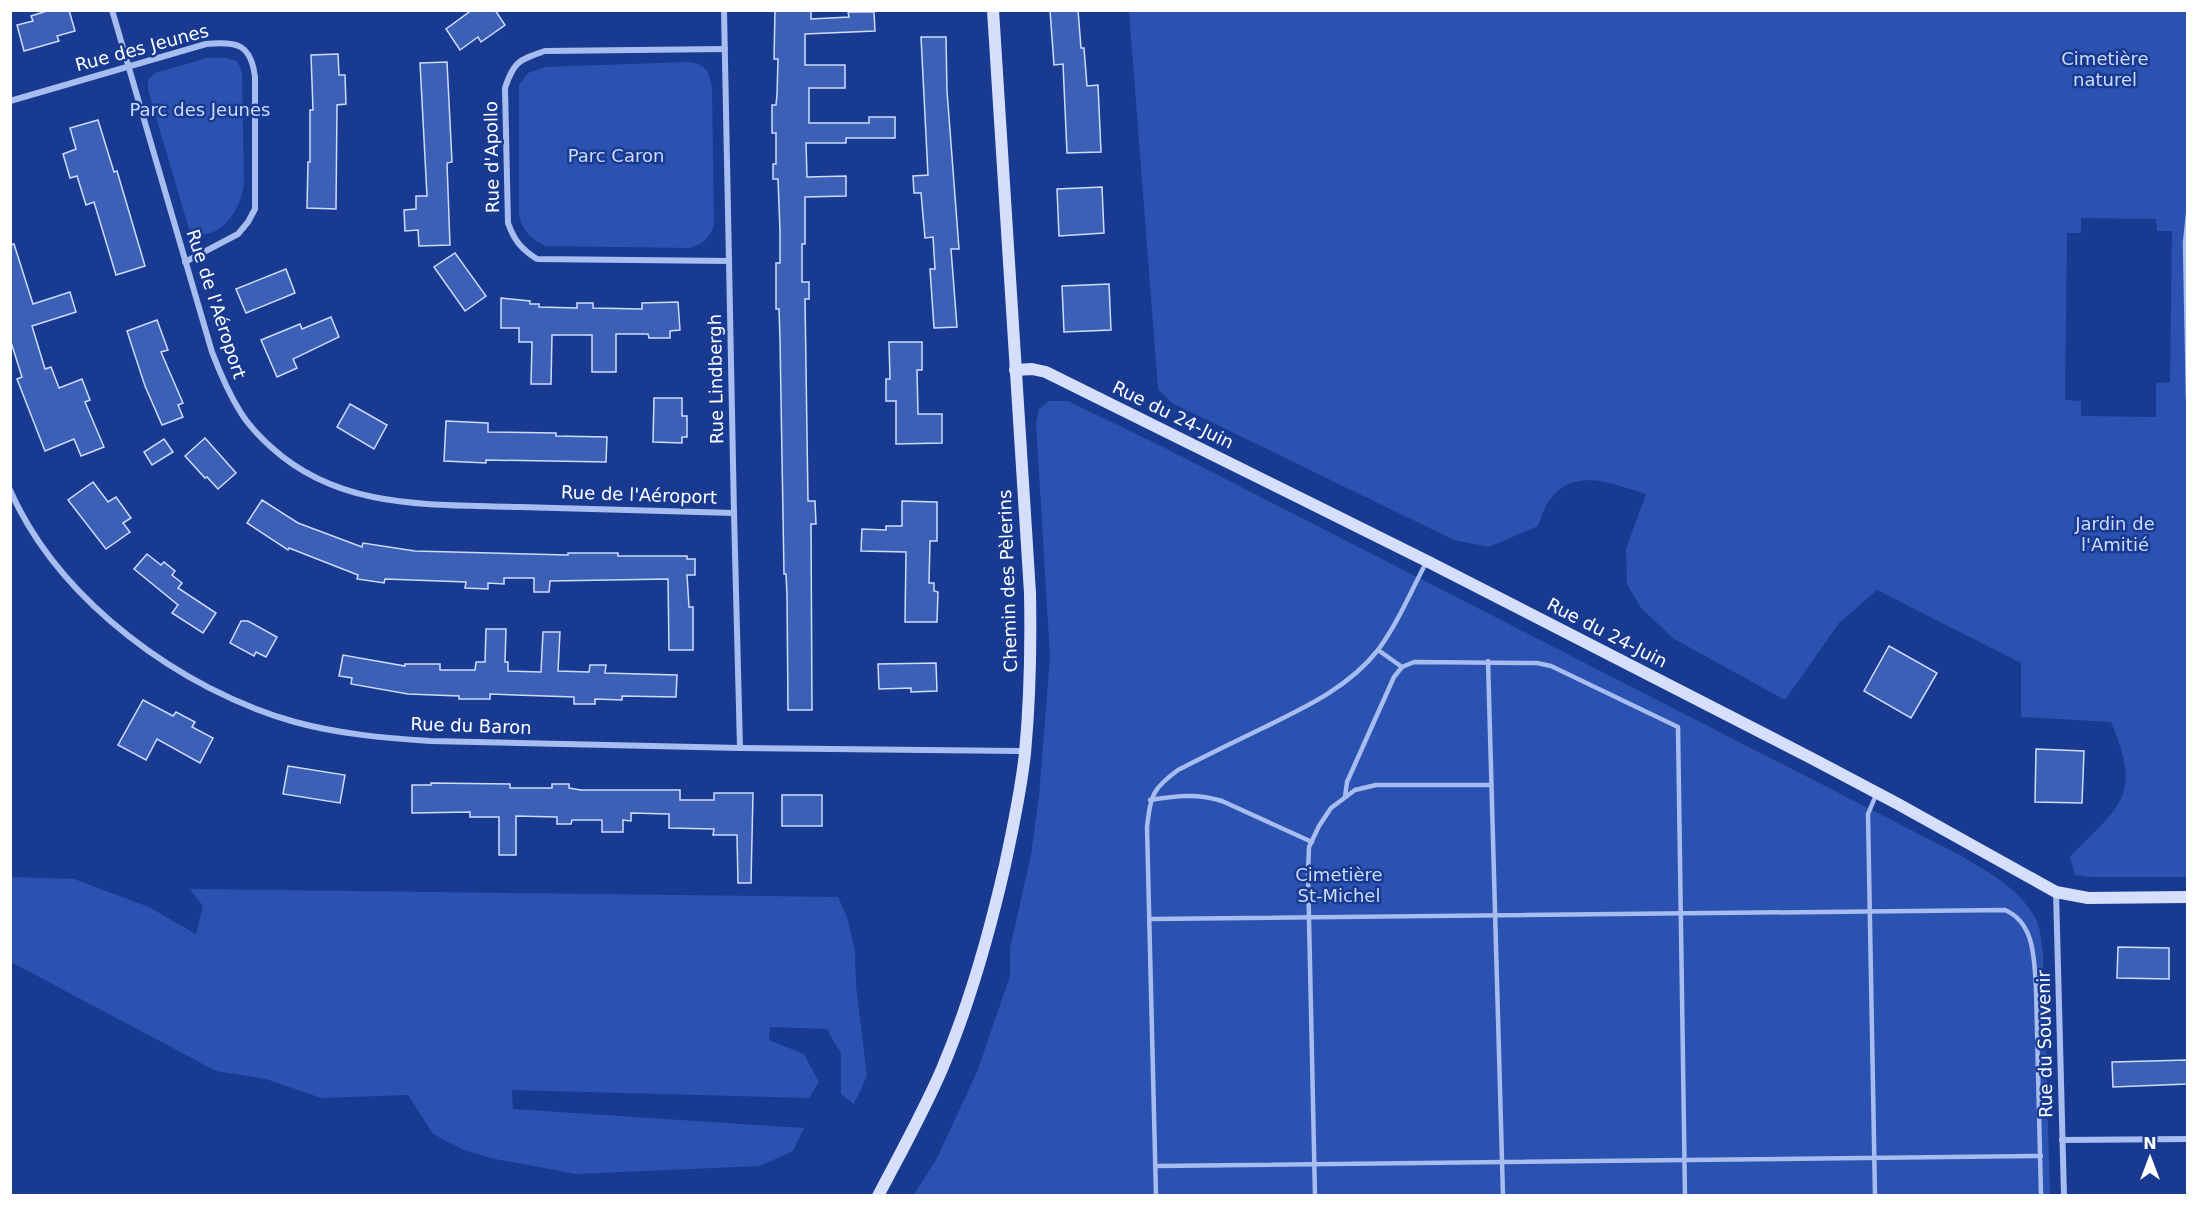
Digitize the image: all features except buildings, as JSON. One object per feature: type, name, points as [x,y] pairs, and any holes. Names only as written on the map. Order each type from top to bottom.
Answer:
[{"type":"street","name":"Rue de l'Aéroport","points":[[112,10],[185,262],[224,384],[242,415],[260,437],[282,457],[308,475],[339,490],[404,503],[734,513]]},
{"type":"street","name":"Rue Lindbergh","points":[[724,10],[740,748]]},
{"type":"street","name":"Chemin des Pèlerins","points":[[878,1196],[919,1119],[941,1071],[978,973],[1016,813],[1025,751],[1030,673],[1030,593],[993,10]]},
{"type":"street","name":"Rue des Jeunes","points":[[10,101],[206,44],[221,43],[240,46],[248,52],[253,63],[256,88],[255,209],[238,234],[185,262]]},
{"type":"street","name":"Rue d'Apollo","points":[[725,49],[545,51],[527,57],[512,68],[505,88],[508,223],[514,240],[525,251],[537,259],[729,261]]},
{"type":"street","name":"Rue du 24-Juin","points":[[1015,370],[1032,369],[1046,372],[1427,561],[1877,792],[2056,892],[2088,898],[2187,897]]},
{"type":"street","name":"Rue du Baron","points":[[10,490],[33,530],[56,563],[102,613],[136,641],[203,686],[250,707],[295,722],[338,732],[385,738],[740,748],[1025,751]]},
{"type":"street","name":"Rue du Souvenir","points":[[2056,892],[2064,1196]]},
{"type":"street","points":[[2062,1140],[2187,1139]]},
{"type":"lane","points":[[2187,214],[2187,399]]},
{"type":"lane","points":[[1156,1196],[1148,827],[1150,800],[1159,784],[1178,770],[1306,707],[1337,689],[1361,670],[1378,650],[1392,628],[1427,561]]},
{"type":"lane","points":[[1378,650],[1402,667]]},
{"type":"lane","points":[[1488,661],[1503,1196]]},
{"type":"lane","points":[[1345,796],[1347,782],[1394,677],[1402,667],[1414,662],[1488,661],[1537,663],[1551,666],[1678,727],[1685,1196]]},
{"type":"lane","points":[[1315,1196],[1308,872],[1312,842],[1325,817],[1345,796],[1355,790],[1376,785],[1491,785]]},
{"type":"lane","points":[[1875,1196],[1868,814],[1877,792]]},
{"type":"lane","points":[[1150,800],[1186,795],[1207,796],[1312,842]]},
{"type":"lane","points":[[1150,920],[2005,910],[2016,915],[2028,932],[2033,954],[2042,1196]]},
{"type":"lane","points":[[1156,1166],[2041,1156]]},
{"type":"green space","points":[[1129,11],[2187,11],[2187,877],[2075,875],[2070,857],[2113,811],[2121,798],[2125,784],[2125,767],[2111,722],[2021,717],[2021,663],[1877,590],[1839,623],[1785,700],[1674,639],[1641,608],[1627,584],[1626,549],[1646,494],[1606,482],[1580,481],[1568,484],[1557,492],[1546,506],[1538,526],[1489,547],[1454,540],[1172,403],[1158,389]],"holes":[[[2081,218],[2156,219],[2157,231],[2172,231],[2170,382],[2156,383],[2156,417],[2081,416],[2081,401],[2065,400],[2067,233],[2081,233]]]},
{"type":"green space","name":"Parc des Jeunes","points":[[207,58],[226,58],[237,61],[242,72],[244,183],[239,202],[230,219],[215,231],[196,235],[189,229],[148,90],[148,80],[155,73]]},
{"type":"green space","name":"Parc Caron","points":[[687,62],[698,64],[705,69],[712,87],[714,225],[708,237],[690,248],[545,246],[532,237],[525,230],[519,216],[519,85],[528,73],[545,67]]},
{"type":"green space","name":"Cimetière St-Michel","points":[[1049,401],[1068,401],[1163,447],[1954,852],[2002,882],[2023,901],[2031,912],[2038,924],[2043,952],[2050,1195],[913,1196],[936,1160],[977,1072],[1010,976],[1010,948],[1031,855],[1039,796],[1050,657],[1036,423],[1039,409]]},
{"type":"green space","points":[[11,877],[74,879],[149,907],[196,934],[203,906],[190,889],[838,897],[847,917],[855,950],[856,985],[867,1076],[854,1104],[841,1094],[841,1054],[827,1029],[770,1027],[769,1040],[804,1054],[819,1082],[809,1098],[512,1090],[513,1109],[804,1128],[793,1151],[760,1166],[576,1174],[490,1158],[464,1150],[433,1134],[408,1095],[321,1098],[266,1079],[216,1071],[11,962]]},
{"type":"park label","name":"Cimetière naturel","points":[[2105,69]]},
{"type":"park label","name":"Jardin de l'Amitié","points":[[2115,534]]}]
